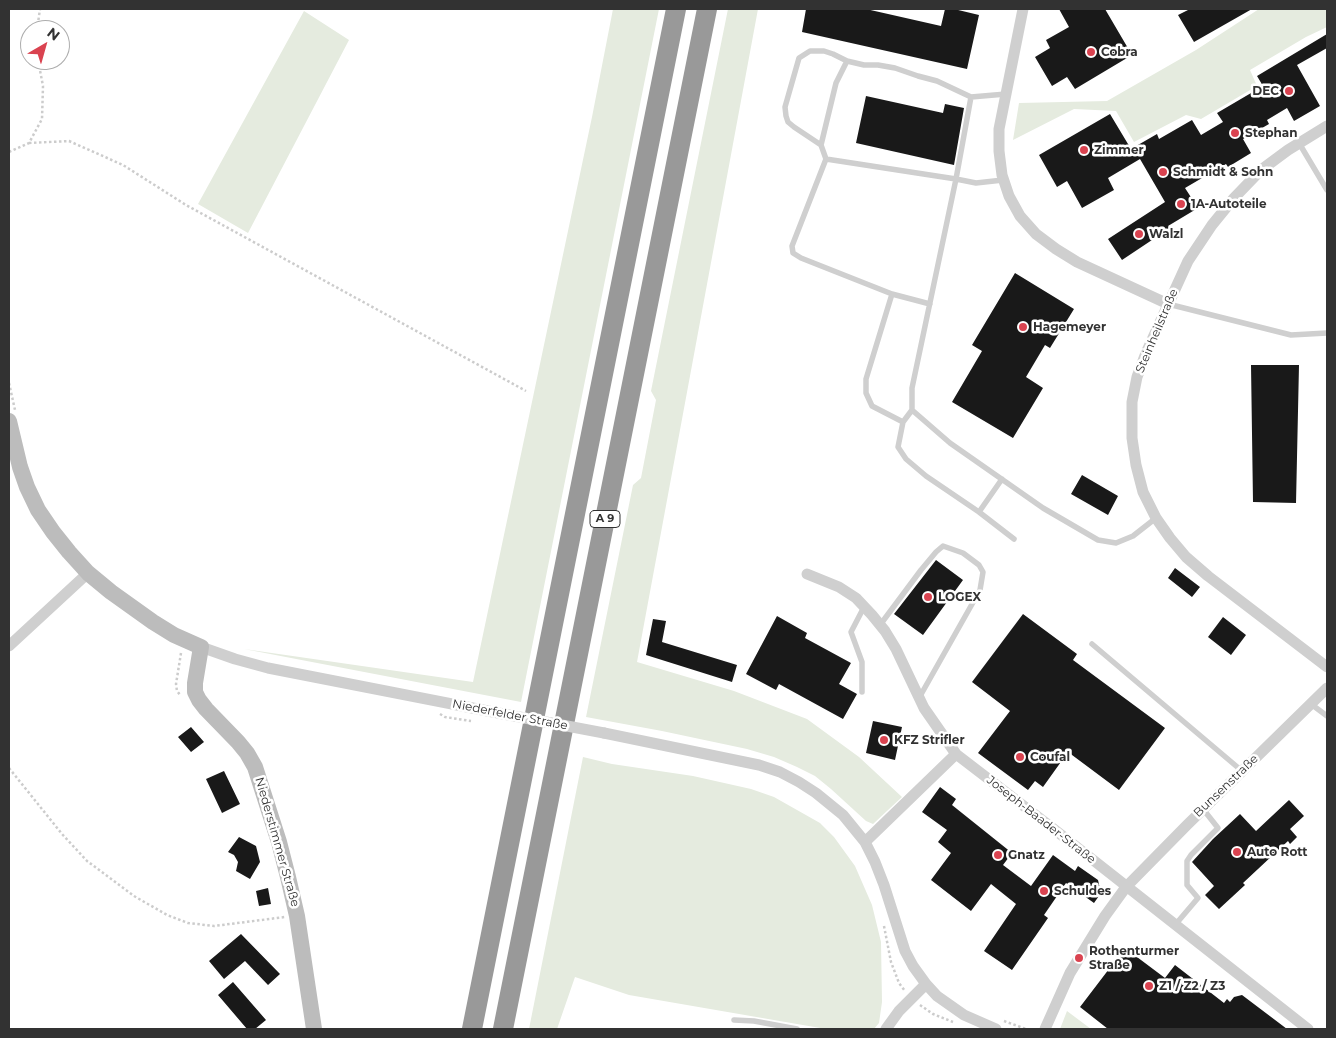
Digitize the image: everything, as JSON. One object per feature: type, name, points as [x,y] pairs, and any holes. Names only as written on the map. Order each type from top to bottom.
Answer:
[{"type":"highway","name":"A 9","points":[[472,1029],[676,9]]},
{"type":"highway","name":"A 9","points":[[503,1029],[707,9]]},
{"type":"street","points":[[1023,9],[999,130],[999,151],[1003,180],[1009,196],[1020,216],[1036,234],[1056,249],[1077,262],[1168,304]]},
{"type":"street","name":"Steinheilstraße","points":[[1327,126],[1261,170],[1234,198],[1212,226],[1188,261],[1168,304],[1137,377],[1132,402],[1132,438],[1143,492],[1156,518],[1170,538],[1186,557],[1208,576],[1327,666]]},
{"type":"street","name":"Niederfelder Straße","points":[[12,416],[20,467],[38,510],[53,532],[88,573],[111,592],[152,622],[200,652],[268,668],[759,765],[780,772],[816,792],[843,815],[865,842],[884,885],[905,951],[912,966],[926,984],[937,996],[964,1015],[981,1023],[999,1025]]},
{"type":"street","points":[[9,646],[88,573]]},
{"type":"street","name":"Joseph-Baader-Straße","points":[[807,574],[839,587],[856,598],[880,625],[896,649],[924,708],[956,754],[1126,887]]},
{"type":"street","name":"Niederstimmer Straße","points":[[200,652],[195,683],[199,700],[238,742],[255,767],[279,842],[297,916],[314,1029]]},
{"type":"street","name":"Bunsenstraße","points":[[1045,1029],[1070,973],[1126,887],[1203,808],[1327,688]]},
{"type":"street","points":[[865,842],[956,754]]},
{"type":"street","points":[[1126,887],[1308,1029]]},
{"type":"street","points":[[886,1029],[926,984]]},
{"type":"lane","points":[[821,145],[794,127],[788,122],[786,116],[785,107],[799,58],[810,51],[824,51],[864,66],[878,65],[895,68],[938,81],[971,97],[1006,94]]},
{"type":"lane","points":[[847,61],[836,83],[821,145],[826,159],[792,246],[793,253],[801,258],[892,294],[930,304]]},
{"type":"lane","points":[[971,97],[956,179],[912,388],[912,410],[903,422],[898,446],[906,459],[926,476],[979,512],[1014,539]]},
{"type":"lane","points":[[1299,143],[1327,190]]},
{"type":"lane","points":[[826,159],[956,179],[976,184],[1003,180]]},
{"type":"lane","points":[[892,294],[866,379],[866,393],[872,406],[903,422]]},
{"type":"lane","points":[[1168,304],[1291,335],[1327,333]]},
{"type":"lane","points":[[912,410],[950,442],[1043,508],[1098,540],[1116,543],[1133,536],[1156,518]]},
{"type":"lane","points":[[979,512],[1002,479]]},
{"type":"lane","points":[[880,625],[921,570],[943,546],[963,553],[979,565],[983,572],[980,590],[919,698]]},
{"type":"lane","points":[[862,692],[862,662],[851,632],[864,607]]},
{"type":"lane","points":[[1092,644],[1242,771]]},
{"type":"lane","points":[[1310,704],[1327,716]]},
{"type":"lane","points":[[1175,925],[1198,898],[1187,885],[1187,861],[1218,828],[1203,808]]},
{"type":"lane","points":[[734,1020],[754,1021],[798,1029]]},
{"type":"path","points":[[29,143],[42,119],[42,86],[40,70]]},
{"type":"path","points":[[9,152],[29,143],[69,141],[123,165],[186,204],[526,391]]},
{"type":"path","points":[[9,383],[12,416]]},
{"type":"path","points":[[181,696],[177,691],[176,684],[181,650],[200,652]]},
{"type":"path","points":[[436,713],[445,717],[468,721],[476,720]]},
{"type":"path","points":[[9,768],[62,834],[87,861],[134,896],[166,915],[188,923],[214,926],[297,916]]},
{"type":"path","points":[[883,921],[891,962],[903,990],[923,1007],[943,1019],[966,1026],[981,1023]]},
{"type":"path","points":[[916,1010],[937,996]]},
{"type":"path","points":[[999,1025],[1026,1029]]},
{"type":"shaded area","points":[[613,9],[659,9],[521,702],[244,649],[473,682]]},
{"type":"shaded area","points":[[728,9],[758,9],[637,662],[734,691],[807,719],[859,757],[902,797],[873,824],[866,821],[815,776],[774,757],[747,749],[586,717],[633,485],[641,478],[656,400],[651,391]]},
{"type":"shaded area","points":[[1259,9],[1327,9],[1327,27],[1306,37],[1250,70],[1257,86],[1201,119],[1186,115],[1134,142],[1116,111],[1074,109],[1013,140],[1019,103],[1107,101],[1196,50]]},
{"type":"shaded area","points":[[304,11],[349,40],[248,233],[198,204]]},
{"type":"shaded area","points":[[583,757],[612,764],[693,776],[751,789],[774,797],[820,823],[834,837],[855,866],[872,905],[881,942],[882,1002],[879,1023],[874,1029],[826,1029],[629,995],[575,977],[557,1029],[529,1029]]},
{"type":"shaded area","points":[[1067,1011],[1091,1029],[1060,1029]]},
{"type":"building","points":[[806,9],[866,9],[941,26],[945,9],[954,9],[979,15],[967,69],[802,32]]},
{"type":"building","name":"Cobra","points":[[1059,9],[1105,9],[1132,55],[1075,89],[1067,77],[1052,86],[1035,57],[1050,48],[1046,40],[1069,27]]},
{"type":"building","points":[[1190,9],[1252,9],[1194,42],[1178,15]]},
{"type":"building","points":[[1327,34],[1327,48],[1297,65],[1320,106],[1294,121],[1287,108],[1267,120],[1269,124],[1243,139],[1251,153],[1228,167],[1226,164],[1185,188],[1198,208],[1168,226],[1170,228],[1122,260],[1108,239],[1165,202],[1140,159],[1108,178],[1114,190],[1082,208],[1067,181],[1057,187],[1039,155],[1110,114],[1131,149],[1157,134],[1159,139],[1192,120],[1201,135],[1223,122],[1217,113],[1263,86],[1257,76]]},
{"type":"building","points":[[866,96],[943,113],[945,104],[964,108],[954,165],[856,143]]},
{"type":"building","points":[[1015,273],[1074,309],[1050,348],[1045,345],[1026,377],[1043,388],[1013,438],[952,402],[982,351],[972,345]]},
{"type":"building","points":[[1251,365],[1299,365],[1296,503],[1253,502]]},
{"type":"building","points":[[1082,475],[1118,496],[1108,515],[1071,494]]},
{"type":"building","name":"LOGEX","points":[[936,560],[963,580],[923,635],[894,614]]},
{"type":"building","points":[[1175,568],[1200,587],[1192,597],[1168,578]]},
{"type":"building","points":[[1023,614],[1077,654],[1073,660],[1165,728],[1119,790],[1068,752],[1043,787],[1035,781],[1028,790],[978,753],[1010,711],[972,682]]},
{"type":"building","points":[[777,616],[807,633],[805,638],[851,663],[839,684],[857,694],[843,719],[779,684],[776,690],[746,674]]},
{"type":"building","points":[[1223,617],[1246,635],[1231,655],[1208,637]]},
{"type":"building","points":[[653,619],[666,621],[662,642],[737,665],[732,682],[646,655]]},
{"type":"building","name":"KFZ Strifler","points":[[873,721],[902,727],[895,760],[866,753]]},
{"type":"building","points":[[191,727],[204,742],[191,752],[178,737]]},
{"type":"building","points":[[224,771],[240,804],[222,813],[206,779]]},
{"type":"building","points":[[940,787],[956,799],[952,805],[1012,853],[1003,865],[1031,886],[1053,855],[1075,871],[1078,866],[1098,880],[1101,893],[1094,903],[1066,883],[1044,915],[1048,918],[1012,970],[984,951],[1016,904],[991,884],[971,911],[931,880],[951,853],[938,842],[947,830],[922,812]]},
{"type":"building","name":"Auto Rott","points":[[1289,800],[1304,816],[1290,829],[1297,837],[1290,844],[1288,841],[1243,883],[1245,885],[1219,909],[1205,895],[1214,886],[1192,862],[1240,814],[1256,831]]},
{"type":"building","points":[[239,837],[256,846],[260,862],[250,879],[236,871],[238,862],[234,855],[228,852]]},
{"type":"building","points":[[268,888],[271,904],[259,906],[256,891]]},
{"type":"building","points":[[241,934],[280,974],[268,985],[245,961],[224,979],[209,961]]},
{"type":"building","name":"Z1 / Z2 / Z3","points":[[1125,948],[1165,978],[1175,965],[1224,1003],[1227,999],[1230,1002],[1234,997],[1242,995],[1287,1029],[1108,1029],[1080,1007]]},
{"type":"building","points":[[233,982],[266,1020],[255,1029],[247,1029],[218,995]]},
{"type":"place","name":"Cobra","points":[[1091,52]]},
{"type":"place","name":"DEC","points":[[1289,91]]},
{"type":"place","name":"Stephan","points":[[1235,133]]},
{"type":"place","name":"Zimmer","points":[[1084,150]]},
{"type":"place","name":"Schmidt & Sohn","points":[[1163,172]]},
{"type":"place","name":"1A-Autoteile","points":[[1181,204]]},
{"type":"place","name":"Walzl","points":[[1139,234]]},
{"type":"place","name":"Hagemeyer","points":[[1023,327]]},
{"type":"place","name":"LOGEX","points":[[928,597]]},
{"type":"place","name":"KFZ Strifler","points":[[884,740]]},
{"type":"place","name":"Coufal","points":[[1020,757]]},
{"type":"place","name":"Auto Rott","points":[[1237,852]]},
{"type":"place","name":"Gnatz","points":[[998,855]]},
{"type":"place","name":"Schuldes","points":[[1044,891]]},
{"type":"place","name":"Rothenturmer Straße","points":[[1079,958]]},
{"type":"place","name":"Z1 / Z2 / Z3","points":[[1149,986]]}]
